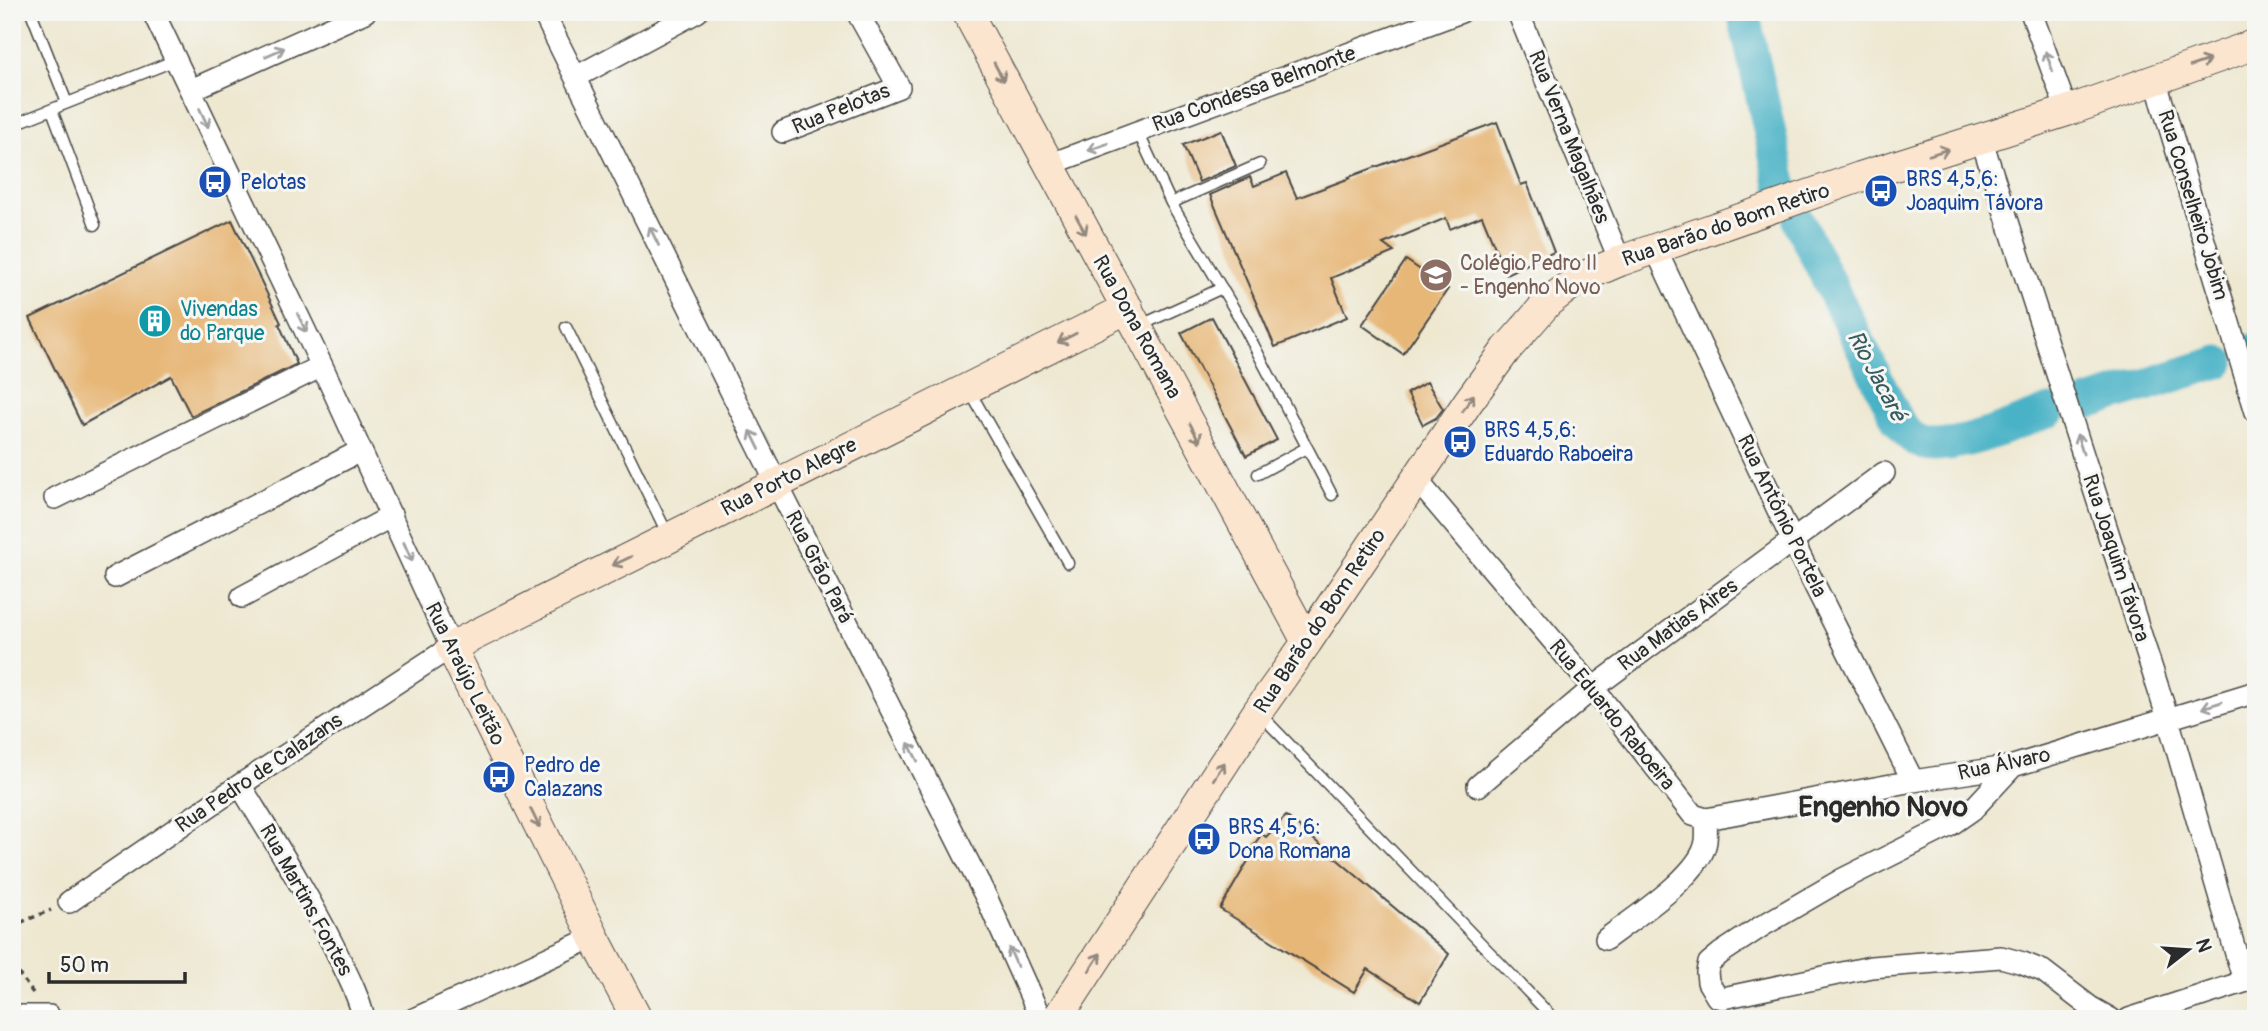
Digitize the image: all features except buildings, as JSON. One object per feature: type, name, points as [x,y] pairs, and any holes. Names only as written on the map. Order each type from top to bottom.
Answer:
[{"type":"street","name":"Rua Araújo Leitão","points":[[153,12],[322,366],[451,647],[637,1019]]},
{"type":"street","points":[[191,90],[365,12]]},
{"type":"street","name":"Rua Grão Pará","points":[[543,12],[988,901],[1041,1019]]},
{"type":"street","points":[[576,77],[697,12]]},
{"type":"street","name":"Rua Pelotas","points":[[783,132],[899,87],[857,12]]},
{"type":"street","name":"Rua Dona Romana","points":[[967,12],[1307,642]]},
{"type":"street","name":"Rua Condessa Belmonte","points":[[1048,165],[1461,12]]},
{"type":"street","name":"Rua Verna Magalhães","points":[[1518,12],[1620,261]]},
{"type":"street","points":[[2031,12],[2067,111]]},
{"type":"street","name":"Rua Barão do Bom Retiro","points":[[1058,1019],[1258,711],[1416,479],[1506,350],[1548,302],[1580,278],[1620,261],[1860,177],[2067,111],[2256,44]]},
{"type":"street","name":"Rua Conselheiro Jobim","points":[[2155,79],[2256,412]]},
{"type":"street","name":"Rua Joaquim Távora","points":[[1981,138],[2250,979]]},
{"type":"street","name":"Rua Antônio Portela","points":[[1656,250],[1792,541],[1913,781]]},
{"type":"street","name":"Rua Porto Alegre","points":[[451,647],[968,388],[1133,317]]},
{"type":"street","points":[[55,498],[322,366]]},
{"type":"street","points":[[115,577],[360,451]]},
{"type":"street","name":"Rua Matias Aires","points":[[1478,786],[1592,688],[1884,473]]},
{"type":"street","name":"Rua Eduardo Raboeira","points":[[1416,479],[1592,688],[1693,815],[1706,819]]},
{"type":"street","points":[[242,597],[391,516]]},
{"type":"street","name":"Rua Pedro de Calazans","points":[[69,902],[240,785],[451,647]]},
{"type":"street","name":"Rua Álvaro","points":[[1706,819],[1913,781],[2013,766],[2256,692]]},
{"type":"street","points":[[2013,766],[1972,810],[1949,826],[1841,880],[1721,953],[1709,963],[1708,982],[1717,997],[1723,998],[1871,967],[2001,957],[2043,971],[2090,1007],[2111,1019]]},
{"type":"street","name":"Rua Martins Fontes","points":[[240,785],[325,928],[354,987],[364,1019]]},
{"type":"street","points":[[1606,939],[1686,877],[1699,861],[1706,843],[1706,819]]},
{"type":"street","points":[[414,1019],[594,937]]},
{"type":"street","points":[[2129,1019],[2250,979]]},
{"type":"street","points":[[12,1016],[50,1017]]},
{"type":"lane","points":[[31,12],[67,103]]},
{"type":"lane","points":[[12,125],[176,60]]},
{"type":"lane","points":[[52,110],[94,225]]},
{"type":"lane","points":[[1138,132],[1171,203],[1239,317],[1332,495]]},
{"type":"lane","points":[[1171,203],[1260,164]]},
{"type":"lane","points":[[1133,317],[1222,288]]},
{"type":"lane","points":[[566,327],[669,537]]},
{"type":"lane","points":[[968,388],[1068,563]]},
{"type":"lane","points":[[1258,474],[1306,448]]},
{"type":"lane","points":[[1258,711],[1554,1019]]},
{"type":"path","points":[[12,926],[69,902]]},
{"type":"path","points":[[12,965],[50,1017]]},
{"type":"waterway","name":"Rio Jacaré","points":[[1743,12],[1781,183]]},
{"type":"waterway","name":"Rio Jacaré","points":[[1799,222],[1898,421],[1915,439],[1935,445],[1950,444],[2004,429],[2050,411]]},
{"type":"waterway","name":"Rio Jacaré","points":[[2088,403],[2219,362]]},
{"type":"place","name":"Pelotas","points":[[215,182]]},
{"type":"place","name":"BRS 4,5,6: Joaquim Távora","points":[[1881,191]]},
{"type":"place","name":"Colégio Pedro II - Engenho Novo","points":[[1436,275]]},
{"type":"place","name":"Vivendas do Parque","points":[[155,321]]},
{"type":"place","name":"BRS 4,5,6: Eduardo Raboeira","points":[[1460,442]]},
{"type":"place","name":"Pedro de Calazans","points":[[499,777]]},
{"type":"place","name":"BRS 4,5,6: Dona Romana","points":[[1204,839]]},
{"type":"district","name":"Engenho Novo","points":[[1883,807]]}]
